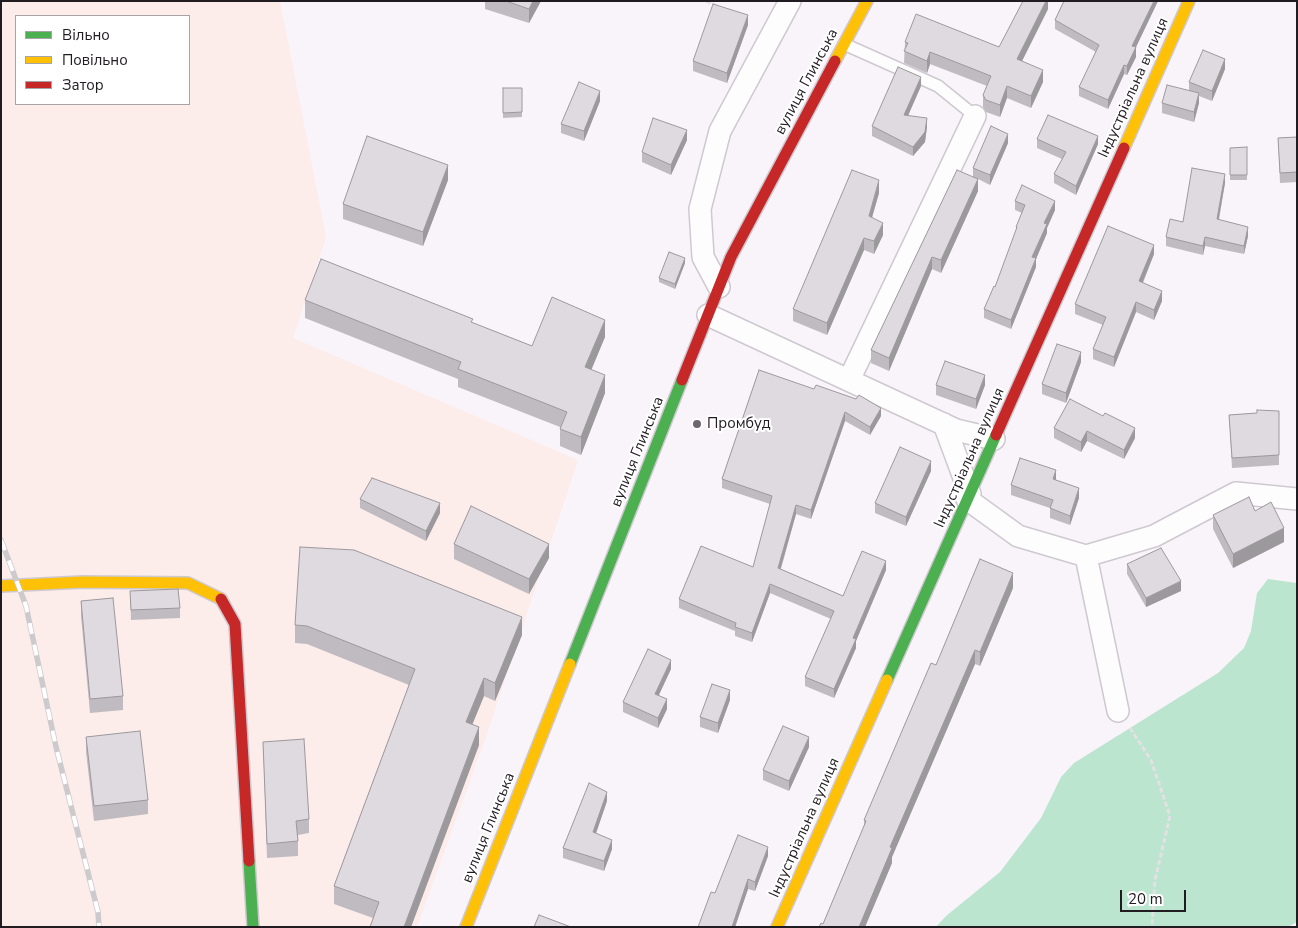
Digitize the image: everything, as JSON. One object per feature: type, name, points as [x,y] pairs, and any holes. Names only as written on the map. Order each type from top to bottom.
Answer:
[{"type":"street","points":[[719,287],[703,257],[700,209],[704,192],[720,131],[790,1]]},
{"type":"street","name":"вулиця Глинська","points":[[466,927],[731,257],[866,1]]},
{"type":"street","name":"Індустріальна вулиця","points":[[777,927],[1190,1]]},
{"type":"street","points":[[849,380],[975,116]]},
{"type":"street","points":[[708,315],[956,430],[994,439]]},
{"type":"street","points":[[944,424],[969,496],[1018,536],[1086,556],[1154,536],[1236,493],[1297,499]]},
{"type":"street","points":[[1086,556],[1118,711]]},
{"type":"street","points":[[1,586],[83,582],[188,583],[221,599],[235,624],[253,927]]},
{"type":"lane","points":[[844,44],[938,86],[975,116]]},
{"type":"path","points":[[706,1],[723,9]]},
{"type":"path","points":[[1118,711],[1152,760],[1170,816],[1155,880],[1152,927]]},
{"type":"shaded area","points":[[1,1],[280,1],[326,237],[293,338],[578,460],[488,731],[417,927],[1,927]]},
{"type":"green space","points":[[1268,579],[1297,583],[1297,922],[1288,927],[936,927],[946,916],[1000,872],[1041,818],[1061,777],[1074,763],[1218,673],[1244,648],[1251,631],[1257,593]]},
{"type":"building","points":[[506,1],[533,1],[529,9]]},
{"type":"building","points":[[1023,1],[1046,1],[1017,59],[1043,70],[1031,96],[1007,86],[1000,105],[986,100],[983,95],[991,76],[930,52],[927,61],[904,51],[908,43],[905,42],[916,14],[999,47]]},
{"type":"building","points":[[1064,1],[1154,1],[1132,46],[1136,47],[1127,66],[1124,65],[1108,100],[1079,87],[1099,45],[1055,20]]},
{"type":"building","points":[[713,4],[748,15],[727,73],[693,61]]},
{"type":"building","points":[[1203,50],[1225,59],[1212,91],[1189,82]]},
{"type":"building","points":[[898,67],[921,77],[904,115],[927,118],[925,132],[913,147],[872,126]]},
{"type":"building","points":[[579,82],[600,91],[584,131],[561,124]]},
{"type":"building","points":[[1167,85],[1199,93],[1194,112],[1162,103]]},
{"type":"building","points":[[503,88],[522,88],[522,112],[503,113]]},
{"type":"building","points":[[1048,115],[1098,136],[1076,186],[1054,174],[1066,152],[1037,139]]},
{"type":"building","points":[[653,118],[687,130],[671,165],[642,152]]},
{"type":"building","points":[[991,126],[1008,134],[990,175],[973,168]]},
{"type":"building","points":[[367,136],[448,165],[423,232],[343,204]]},
{"type":"building","points":[[1297,137],[1297,172],[1280,173],[1278,138]]},
{"type":"building","points":[[1247,147],[1247,175],[1230,175],[1230,148]]},
{"type":"building","points":[[1192,168],[1225,174],[1217,219],[1248,227],[1244,246],[1205,237],[1203,246],[1166,237],[1170,219],[1183,222]]},
{"type":"building","points":[[852,170],[879,180],[869,216],[883,223],[874,241],[864,238],[827,323],[793,309]]},
{"type":"building","points":[[957,170],[978,179],[941,260],[932,257],[889,358],[871,350]]},
{"type":"building","points":[[1022,185],[1055,201],[1044,223],[1047,224],[1032,257],[1036,258],[1011,320],[984,309],[995,287],[1025,205],[1015,201]]},
{"type":"building","points":[[1108,226],[1154,245],[1139,281],[1162,291],[1154,310],[1136,302],[1114,357],[1093,349],[1106,317],[1075,304]]},
{"type":"building","points":[[669,252],[685,258],[675,284],[659,278]]},
{"type":"building","points":[[321,259],[473,319],[471,322],[532,346],[552,297],[605,320],[585,367],[605,375],[581,437],[560,429],[567,412],[458,369],[461,362],[305,300]]},
{"type":"building","points":[[1057,344],[1081,352],[1066,393],[1042,384]]},
{"type":"building","points":[[945,361],[985,375],[976,399],[936,385]]},
{"type":"building","points":[[759,370],[814,389],[816,385],[856,399],[859,395],[881,408],[870,427],[845,412],[811,510],[796,505],[778,568],[843,596],[862,551],[886,561],[853,638],[856,639],[834,689],[805,677],[834,611],[770,584],[752,633],[735,627],[736,623],[679,599],[701,546],[753,567],[772,496],[722,479]]},
{"type":"building","points":[[1070,399],[1103,416],[1105,413],[1135,428],[1124,450],[1087,431],[1081,442],[1054,428]]},
{"type":"building","points":[[1257,410],[1279,411],[1279,455],[1232,458],[1229,415],[1257,413]]},
{"type":"building","points":[[900,447],[931,461],[906,517],[875,503]]},
{"type":"building","points":[[1020,458],[1056,470],[1053,479],[1079,488],[1070,516],[1050,508],[1053,500],[1011,485]]},
{"type":"building","points":[[372,478],[440,503],[426,531],[360,499]]},
{"type":"building","points":[[1249,497],[1255,511],[1271,502],[1284,528],[1233,554],[1213,515]]},
{"type":"building","points":[[471,506],[549,544],[529,579],[454,544]]},
{"type":"building","points":[[300,547],[354,550],[522,617],[495,683],[484,678],[466,722],[479,727],[404,927],[370,927],[379,902],[334,886],[415,669],[307,626],[295,625]]},
{"type":"building","points":[[1161,548],[1181,581],[1146,598],[1127,564]]},
{"type":"building","points":[[980,559],[1013,573],[980,652],[975,650],[890,847],[892,848],[859,927],[819,927],[821,923],[823,924],[866,821],[864,820],[931,663],[936,665]]},
{"type":"building","points":[[178,589],[180,608],[131,610],[130,591]]},
{"type":"building","points":[[113,598],[123,696],[90,699],[81,601]]},
{"type":"building","points":[[648,649],[671,660],[655,694],[667,699],[658,718],[623,702]]},
{"type":"building","points":[[712,684],[730,690],[718,723],[700,717]]},
{"type":"building","points":[[783,726],[809,737],[789,781],[763,770]]},
{"type":"building","points":[[140,731],[148,800],[94,806],[86,737]]},
{"type":"building","points":[[304,739],[309,819],[296,821],[298,841],[267,844],[263,742]]},
{"type":"building","points":[[589,783],[607,792],[593,832],[612,840],[604,861],[563,848]]},
{"type":"building","points":[[738,835],[768,847],[755,882],[748,879],[732,927],[698,927],[711,892],[715,893]]},
{"type":"building","points":[[539,915],[571,927],[534,927]]},
{"type":"railway","points":[[1,540],[26,606],[56,747],[98,912],[99,927]]},
{"type":"traffic: fast","points":[[570,664],[682,380]]},
{"type":"traffic: fast","points":[[887,680],[996,435]]},
{"type":"traffic: fast","points":[[249,861],[253,927]]},
{"type":"traffic: slow","points":[[835,61],[867,1]]},
{"type":"traffic: slow","points":[[1124,148],[1189,1]]},
{"type":"traffic: slow","points":[[1,586],[83,582],[188,583],[221,599]]},
{"type":"traffic: slow","points":[[466,927],[570,664]]},
{"type":"traffic: slow","points":[[777,927],[887,680]]},
{"type":"traffic: jam","points":[[682,380],[731,257],[835,61]]},
{"type":"traffic: jam","points":[[996,435],[1124,148]]},
{"type":"traffic: jam","points":[[221,599],[235,624],[249,861]]},
{"type":"place","name":"Промбуд","points":[[697,424]]}]
